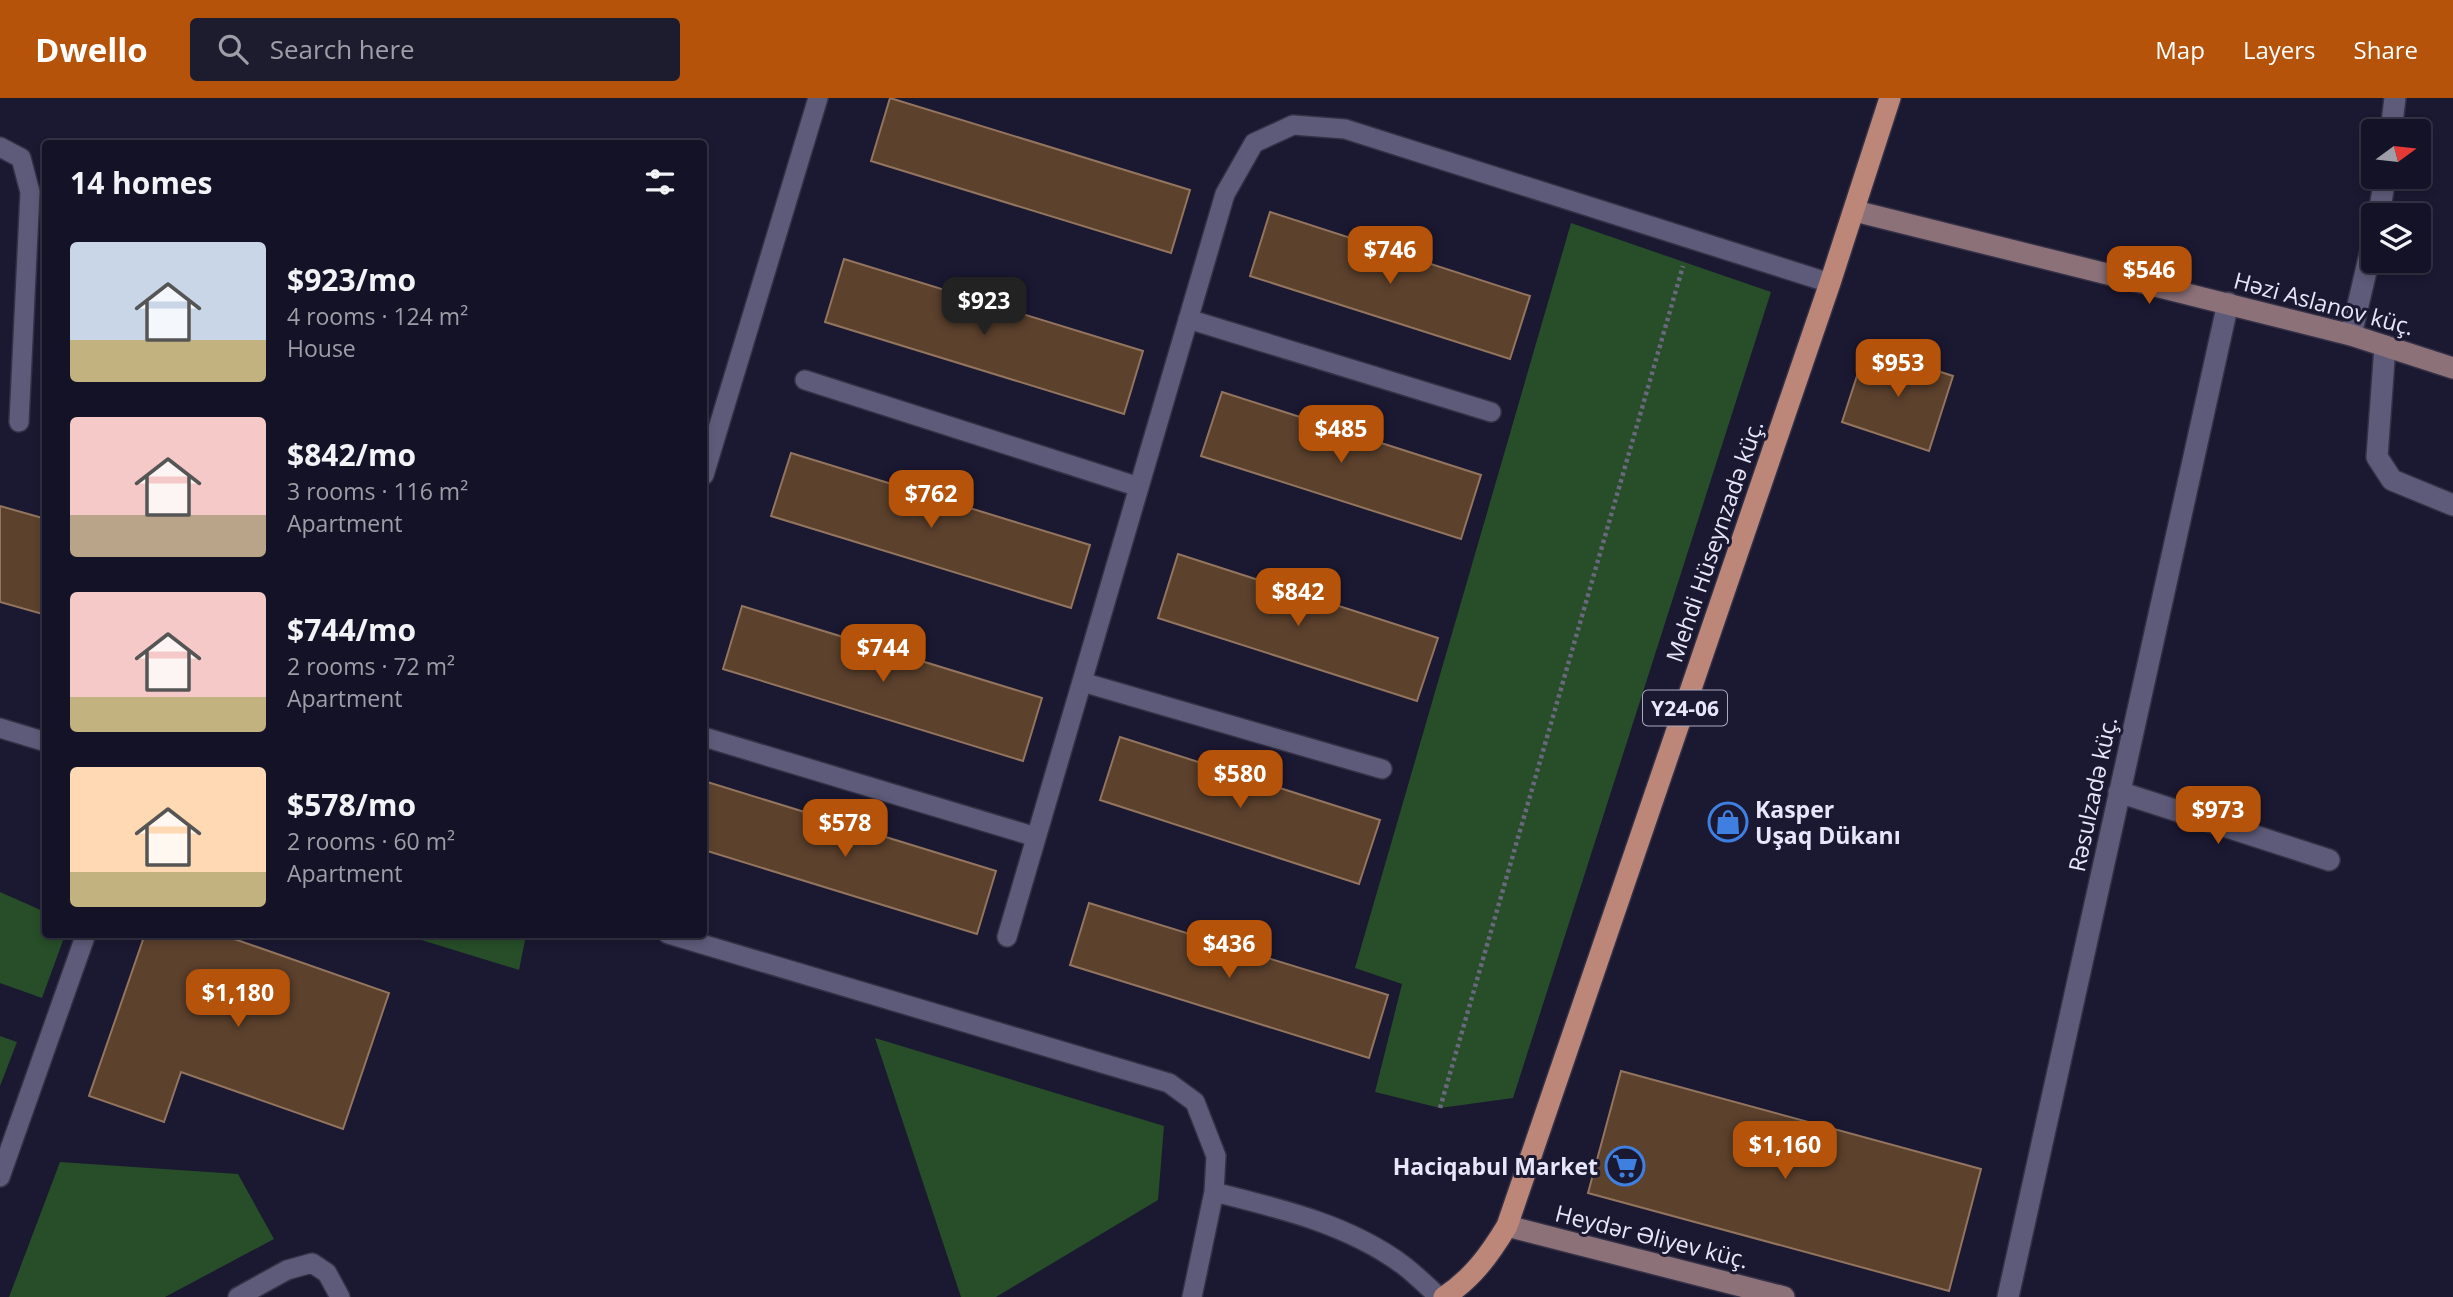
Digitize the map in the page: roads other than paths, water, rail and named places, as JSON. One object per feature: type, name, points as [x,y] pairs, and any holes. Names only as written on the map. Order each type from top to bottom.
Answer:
[{"type":"main road","name":"Mehdi Hüseynzadə küç.","points":[[1442,1297],[1464,1284],[1488,1257],[1507,1226],[1855,211],[1890,98]]},
{"type":"main road","name":"Həzi Aslanov küç.","points":[[1855,211],[2351,335],[2453,368]]},
{"type":"main road","name":"Heydər Əliyev küç.","points":[[1507,1226],[1750,1293],[1784,1297]]},
{"type":"street","points":[[2393,119],[2396,98]]},
{"type":"street","points":[[2351,335],[2366,273]]},
{"type":"street","name":"Rəsulzadə küç.","points":[[2008,1297],[2228,303]]},
{"type":"street","points":[[2385,346],[2377,457],[2392,480],[2453,505]]},
{"type":"street","points":[[2119,792],[2329,860]]},
{"type":"lane","points":[[707,465],[818,98]]},
{"type":"lane","points":[[1007,937],[1225,194],[1254,143],[1293,125],[1345,129],[1830,283]]},
{"type":"lane","points":[[0,146],[21,158],[30,192],[19,422]]},
{"type":"lane","points":[[1188,319],[1491,412]]},
{"type":"lane","points":[[805,380],[1139,487]]},
{"type":"lane","points":[[1082,682],[1381,769]]},
{"type":"lane","points":[[0,728],[42,741]]},
{"type":"lane","points":[[707,738],[1036,837]]},
{"type":"lane","points":[[0,1177],[85,938]]},
{"type":"lane","points":[[681,938],[1169,1083],[1195,1102],[1216,1156],[1214,1192],[1192,1297]]},
{"type":"lane","points":[[1214,1192],[1287,1210],[1356,1237],[1402,1265],[1442,1297]]},
{"type":"lane","points":[[238,1297],[286,1270],[312,1263],[327,1273],[340,1297]]},
{"type":"place","name":"Kasper Uşaq Dükanı","points":[[1728,822]]},
{"type":"place","name":"Haciqabul Market","points":[[1625,1166]]}]
